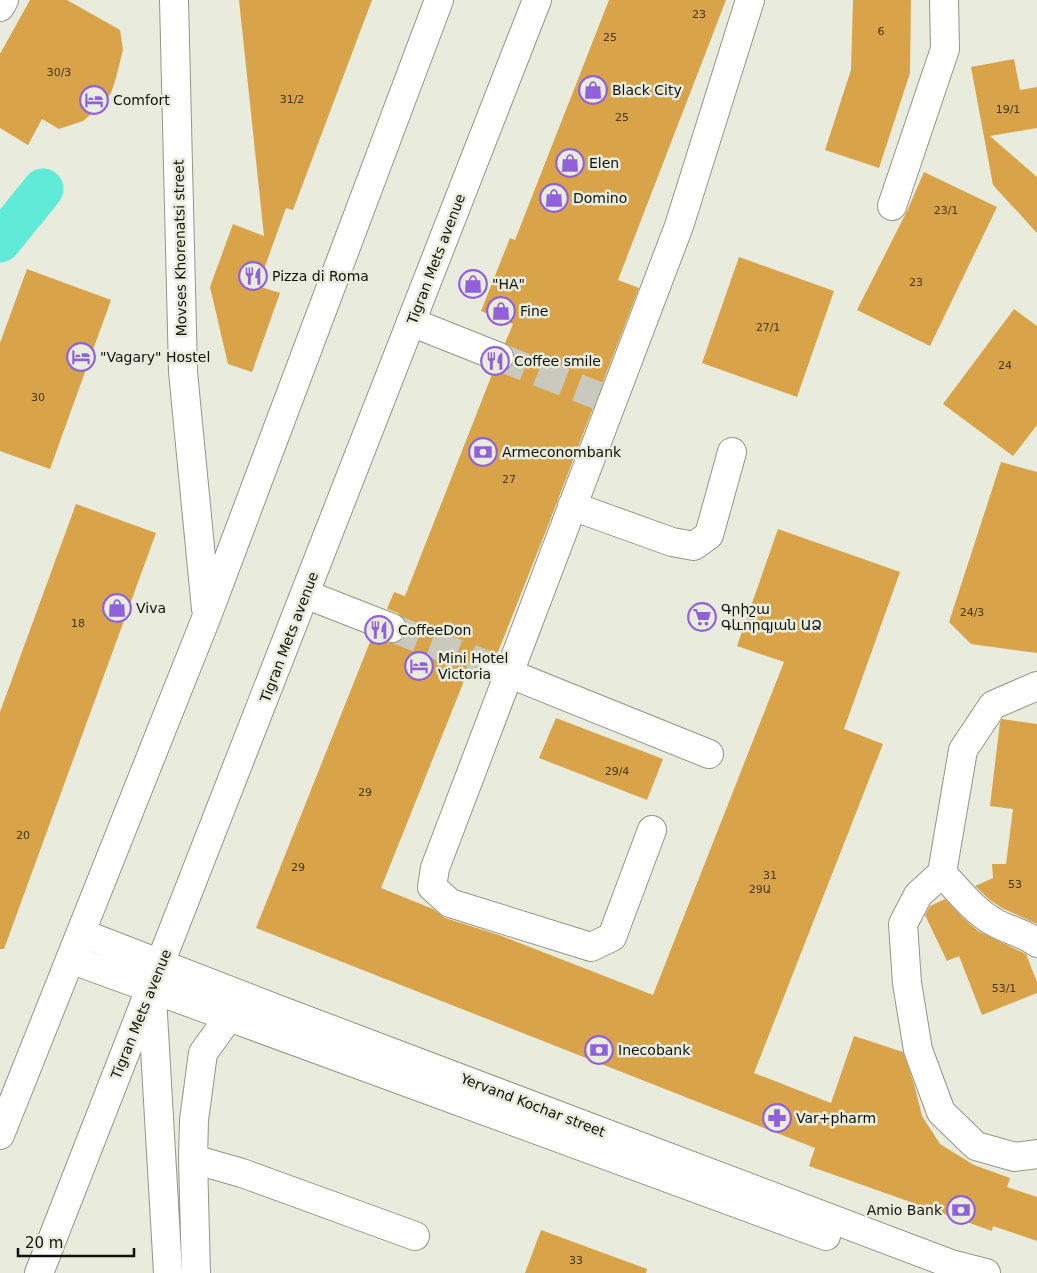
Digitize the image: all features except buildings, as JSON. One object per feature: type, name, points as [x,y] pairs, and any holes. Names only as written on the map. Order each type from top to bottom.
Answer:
[{"type":"main road","points":[[0,7],[4,0]]},
{"type":"main road","name":"Movses Khorenatsi street","points":[[174,0],[183,372],[207,616]]},
{"type":"main road","points":[[0,1135],[207,616],[439,0]]},
{"type":"main road","name":"Tigran Mets avenue","points":[[39,1273],[537,0]]},
{"type":"main road","points":[[652,830],[612,937],[591,947],[450,903],[432,887],[435,868],[501,671],[572,506],[606,399],[679,226],[750,0]]},
{"type":"main road","points":[[892,206],[945,48],[944,0]]},
{"type":"main road","points":[[412,322],[499,357]]},
{"type":"main road","points":[[572,506],[672,542],[694,546],[709,535],[732,452]]},
{"type":"main road","points":[[306,594],[392,628]]},
{"type":"main road","points":[[501,671],[709,754]]},
{"type":"main road","points":[[1037,686],[994,705],[963,750],[942,873],[918,895],[903,924],[906,983],[918,1050],[940,1112],[976,1146],[1015,1157],[1037,1154]]},
{"type":"main road","points":[[942,873],[972,905],[994,922],[1028,935],[1037,943]]},
{"type":"main road","name":"Yervand Kochar street","points":[[81,933],[229,1017],[926,1273]]},
{"type":"main road","points":[[70,959],[156,976],[168,1273]]},
{"type":"main road","name":"Yervand Kochar street","points":[[156,976],[951,1264],[986,1273]]},
{"type":"main road","points":[[196,1273],[193,1159],[194,1120],[203,1053],[229,1017]]},
{"type":"main road","points":[[193,1159],[242,1172],[416,1236]]},
{"type":"waterway","points":[[0,242],[43,189]]},
{"type":"tunnel","points":[[499,357],[599,396]]},
{"type":"tunnel","points":[[392,628],[493,667]]},
{"type":"place","name":"Black City","points":[[593,90]]},
{"type":"place","name":"Comfort","points":[[94,100]]},
{"type":"place","name":"Elen","points":[[570,163]]},
{"type":"place","name":"Domino","points":[[554,198]]},
{"type":"place","name":"Pizza di Roma","points":[[253,276]]},
{"type":"place","name":"\"HA\"","points":[[473,284]]},
{"type":"place","name":"Fine","points":[[501,311]]},
{"type":"place","name":"\"Vagary\" Hostel","points":[[81,357]]},
{"type":"place","name":"Coffee smile","points":[[495,361]]},
{"type":"place","name":"Armeconombank","points":[[483,452]]},
{"type":"place","name":"Viva","points":[[117,608]]},
{"type":"place","name":"Գրիշա Գևորգյան ԱՁ","points":[[702,617]]},
{"type":"place","name":"CoffeeDon","points":[[379,630]]},
{"type":"place","name":"Mini Hotel Victoria","points":[[419,666]]},
{"type":"place","name":"Inecobank","points":[[599,1050]]},
{"type":"place","name":"Var+pharm","points":[[777,1118]]},
{"type":"place","name":"Amio Bank","points":[[961,1210]]}]
